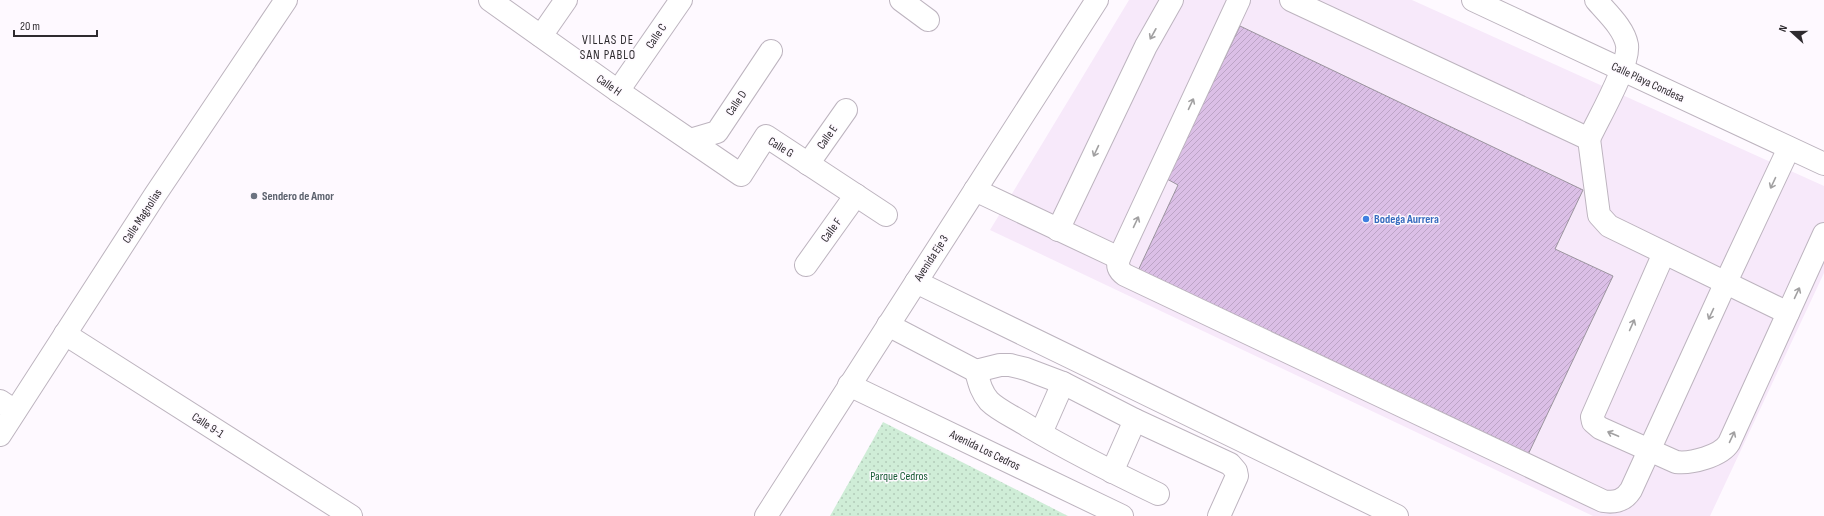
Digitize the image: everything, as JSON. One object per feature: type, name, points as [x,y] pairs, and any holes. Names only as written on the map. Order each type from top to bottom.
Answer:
[{"type":"street","name":"Calle Magnolias","points":[[0,434],[8,406],[65,334],[155,195],[286,0]]},
{"type":"street","name":"Calle H","points":[[490,0],[690,140]]},
{"type":"street","points":[[541,36],[566,0]]},
{"type":"street","name":"Calle C","points":[[618,91],[681,0]]},
{"type":"street","points":[[900,0],[928,20]]},
{"type":"street","name":"Avenida Eje 3","points":[[766,516],[849,384],[1097,0]]},
{"type":"street","points":[[1058,230],[1146,46],[1172,0]]},
{"type":"street","points":[[1239,0],[1119,258],[1118,268],[1125,275],[1603,501],[1611,503],[1626,497],[1789,148]]},
{"type":"street","points":[[1291,0],[1589,139]]},
{"type":"street","name":"Calle Playa Condesa","points":[[1473,0],[1824,164]]},
{"type":"street","points":[[1596,0],[1624,35],[1627,45],[1627,54],[1622,70],[1589,139],[1599,215],[1609,226],[1788,313]]},
{"type":"street","name":"Calle D","points":[[690,140],[717,132],[771,51]]},
{"type":"street","name":"Calle E","points":[[808,164],[846,110]]},
{"type":"street","name":"Calle G","points":[[690,140],[741,175],[766,136],[886,215]]},
{"type":"street","points":[[974,190],[1119,258]]},
{"type":"street","name":"Calle F","points":[[806,265],[856,196]]},
{"type":"street","points":[[1664,253],[1592,417],[1593,422],[1600,428],[1676,462],[1683,463],[1702,459],[1725,449],[1729,443],[1824,234]]},
{"type":"street","points":[[916,282],[1397,516]]},
{"type":"street","points":[[888,325],[976,371],[991,366],[1010,365],[1063,383],[1135,420],[1233,467],[1237,476],[1236,480],[1219,516]]},
{"type":"street","name":"Calle 9-1","points":[[65,334],[351,516]]},
{"type":"street","points":[[976,371],[980,387],[990,401],[1041,433],[1112,472],[1158,494]]},
{"type":"street","points":[[1041,433],[1063,383]]},
{"type":"street","name":"Avenida Los Cedros","points":[[849,384],[1122,516]]},
{"type":"street","points":[[1112,472],[1135,420]]},
{"type":"shaded area","points":[[1129,0],[1412,0],[1824,186],[1824,273],[1710,516],[1593,516],[990,230]]},
{"type":"green space","name":"Parque Cedros","points":[[883,422],[1068,516],[830,516]]},
{"type":"building","name":"Bodega Aurrera","points":[[1240,26],[1583,190],[1555,249],[1613,276],[1525,461],[1136,275],[1178,185],[1167,179]]},
{"type":"place","name":"Sendero de Amor","points":[[254,196]]},
{"type":"place","name":"Bodega Aurrera","points":[[1366,219]]},
{"type":"district","name":"VILLAS DE SAN PABLO","points":[[608,46]]}]
